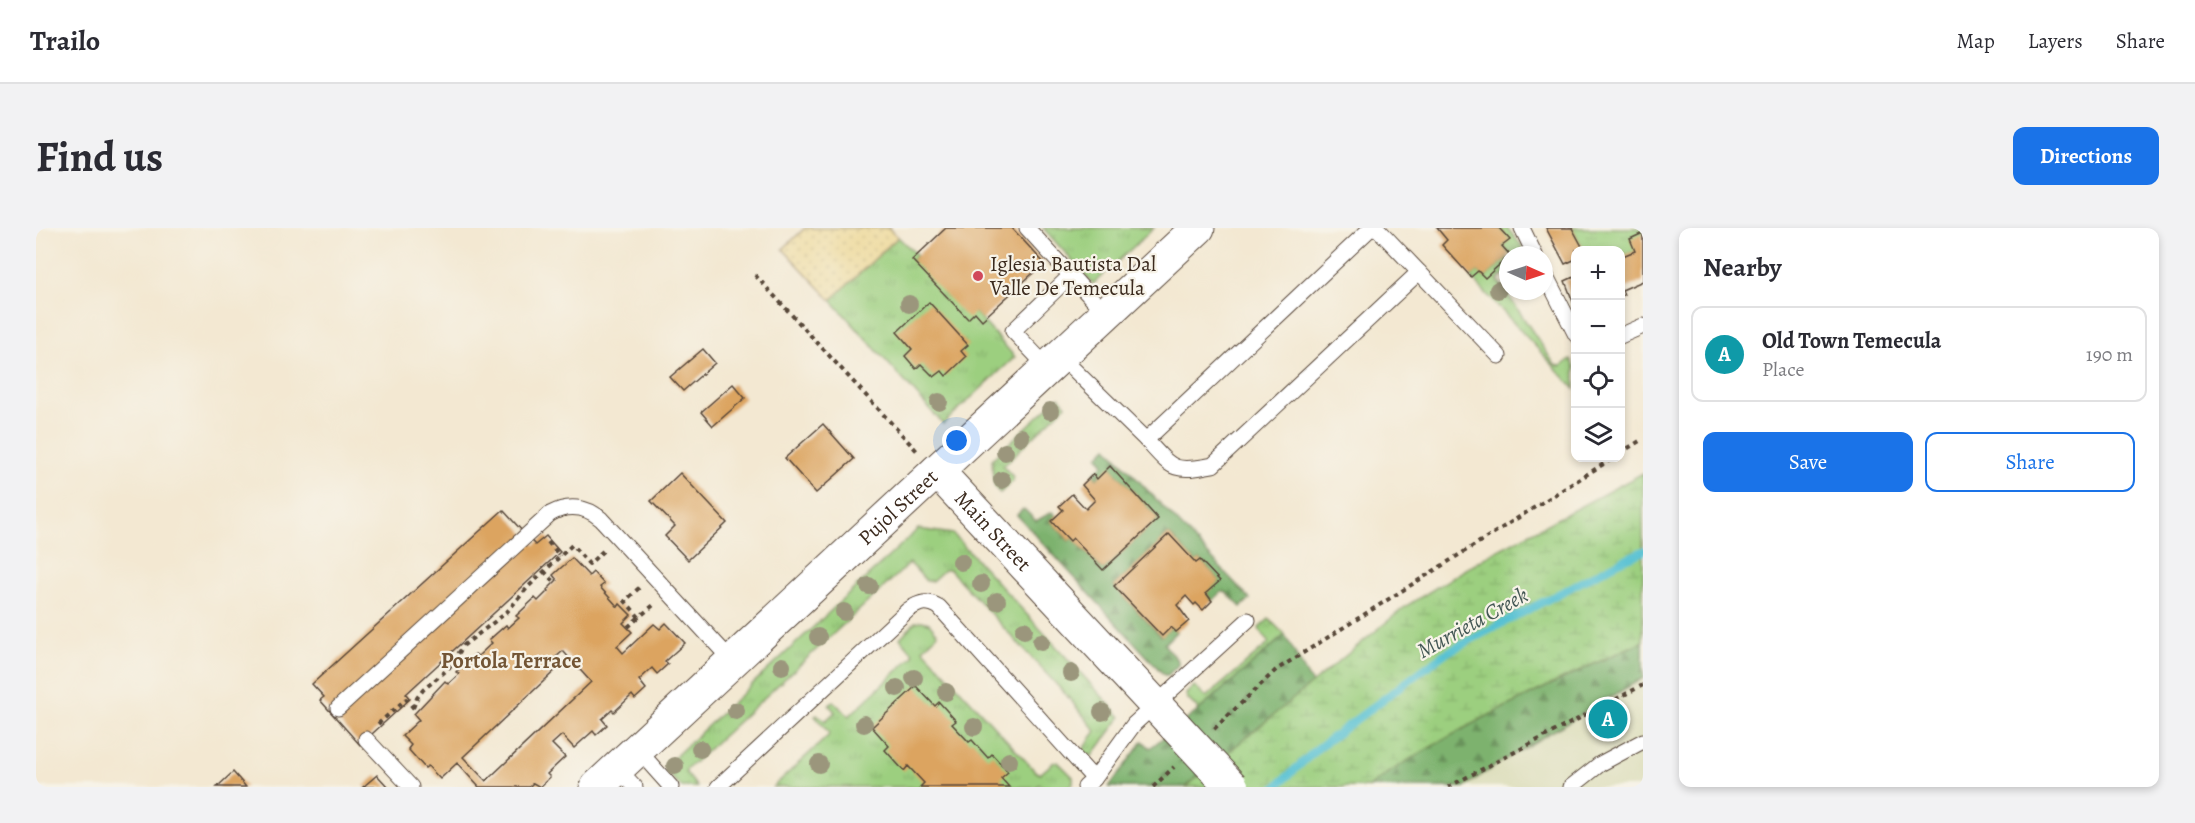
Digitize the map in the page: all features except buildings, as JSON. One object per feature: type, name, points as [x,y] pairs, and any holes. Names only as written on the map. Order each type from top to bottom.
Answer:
[{"type":"street","name":"Pujol Street","points":[[622,773],[732,661],[1198,228]]},
{"type":"street","name":"Main Street","points":[[938,471],[1232,787]]},
{"type":"lane","points":[[1027,228],[1106,314]]},
{"type":"lane","points":[[1146,440],[1371,228]]},
{"type":"lane","points":[[1377,228],[1498,356]]},
{"type":"lane","points":[[1522,228],[1531,246]]},
{"type":"lane","points":[[1070,276],[1013,331],[1054,362],[1146,440],[1170,466],[1185,470],[1213,465],[1419,272]]},
{"type":"lane","points":[[1553,290],[1571,327]]},
{"type":"lane","points":[[1625,334],[1643,326]]},
{"type":"lane","points":[[338,708],[550,514],[560,508],[583,508],[592,511],[732,661]]},
{"type":"lane","points":[[718,787],[919,602],[931,602],[939,607],[1090,783],[1134,724],[1166,716],[1248,620]]},
{"type":"lane","points":[[369,734],[411,787]]},
{"type":"lane","points":[[1571,787],[1600,764],[1643,741]]},
{"type":"lane","points":[[622,773],[671,787]]},
{"type":"path","name":"Main Street","points":[[755,275],[938,471]]},
{"type":"path","points":[[1625,450],[1643,439]]},
{"type":"path","points":[[1276,670],[1607,462]]},
{"type":"path","points":[[529,533],[540,544],[546,539],[560,556]]},
{"type":"path","points":[[369,734],[406,699],[415,710],[417,698],[423,690],[448,669],[464,645],[506,613],[529,586],[572,545],[589,564],[606,549],[600,543]]},
{"type":"path","points":[[544,571],[555,583]]},
{"type":"path","points":[[628,627],[639,617]]},
{"type":"path","points":[[1448,787],[1643,685]]},
{"type":"shaded area","points":[[1643,678],[1643,787],[1464,787],[1504,760]]},
{"type":"green space","points":[[1043,228],[1154,228],[1093,284]]},
{"type":"green space","points":[[1499,228],[1507,228],[1522,246],[1502,246],[1509,240]]},
{"type":"green space","points":[[1572,228],[1643,228],[1635,251],[1625,255],[1625,246],[1582,246]]},
{"type":"green space","points":[[898,237],[917,255],[912,260],[975,312],[1015,357],[943,424],[831,300]]},
{"type":"green space","points":[[1499,265],[1499,300],[1511,300],[1555,365],[1561,366],[1571,359],[1571,385],[1471,277],[1478,271],[1485,278]]},
{"type":"green space","points":[[1059,397],[1066,405],[1003,466],[1013,477],[1013,481],[1000,493],[994,483],[992,459]]},
{"type":"green space","points":[[1107,447],[1250,599],[1241,607],[1226,592],[1222,592],[1212,601],[1206,593],[1219,580],[1200,560],[1196,563],[1169,534],[1114,586],[1161,636],[1171,627],[1176,632],[1164,644],[1178,661],[1178,665],[1168,675],[1164,675],[1017,515],[1025,510],[1036,521],[1052,512],[1056,516],[1051,521],[1069,541],[1073,538],[1103,570],[1158,519],[1111,467],[1097,479],[1093,474],[1104,464],[1098,456]]},
{"type":"green space","points":[[1643,473],[1643,641],[1470,725],[1406,762],[1369,787],[1186,787],[1406,606],[1489,555]]},
{"type":"green space","points":[[918,529],[953,534],[1121,717],[1092,756],[1083,752],[1096,731],[1069,698],[950,570],[944,570],[932,581],[926,581],[910,563],[686,770],[697,787],[682,787],[669,775],[667,764]]},
{"type":"green space","points":[[1269,619],[1285,635],[1199,710],[1186,694],[1194,686],[1208,696],[1268,644],[1259,628]]},
{"type":"green space","points":[[915,622],[929,623],[938,634],[923,649],[1036,772],[1040,774],[1054,762],[1058,762],[1073,777],[1073,783],[1069,787],[1042,787],[1039,784],[1036,787],[773,787],[828,736],[829,733],[815,716],[817,714],[825,721],[835,712],[829,705],[833,701],[849,716],[913,656],[900,638]]},
{"type":"green space","points":[[1285,635],[1312,684],[1186,787],[1109,787],[1143,741],[1150,748],[1199,710]]},
{"type":"green space","points":[[1643,641],[1643,678],[1504,760],[1464,787],[1369,787],[1406,762],[1470,725]]},
{"type":"sand","points":[[805,228],[889,228],[898,237],[831,300],[783,249]]},
{"type":"waterway","name":"Murrieta Creek","points":[[1276,787],[1318,748],[1444,654],[1643,551]]},
{"type":"place","name":"Iglesia Bautista Dal Valle De Temecula","points":[[978,276]]},
{"type":"place","name":"Old Town Temecula","points":[[1608,719]]},
{"type":"district","name":"Portola Terrace","points":[[511,660]]}]
